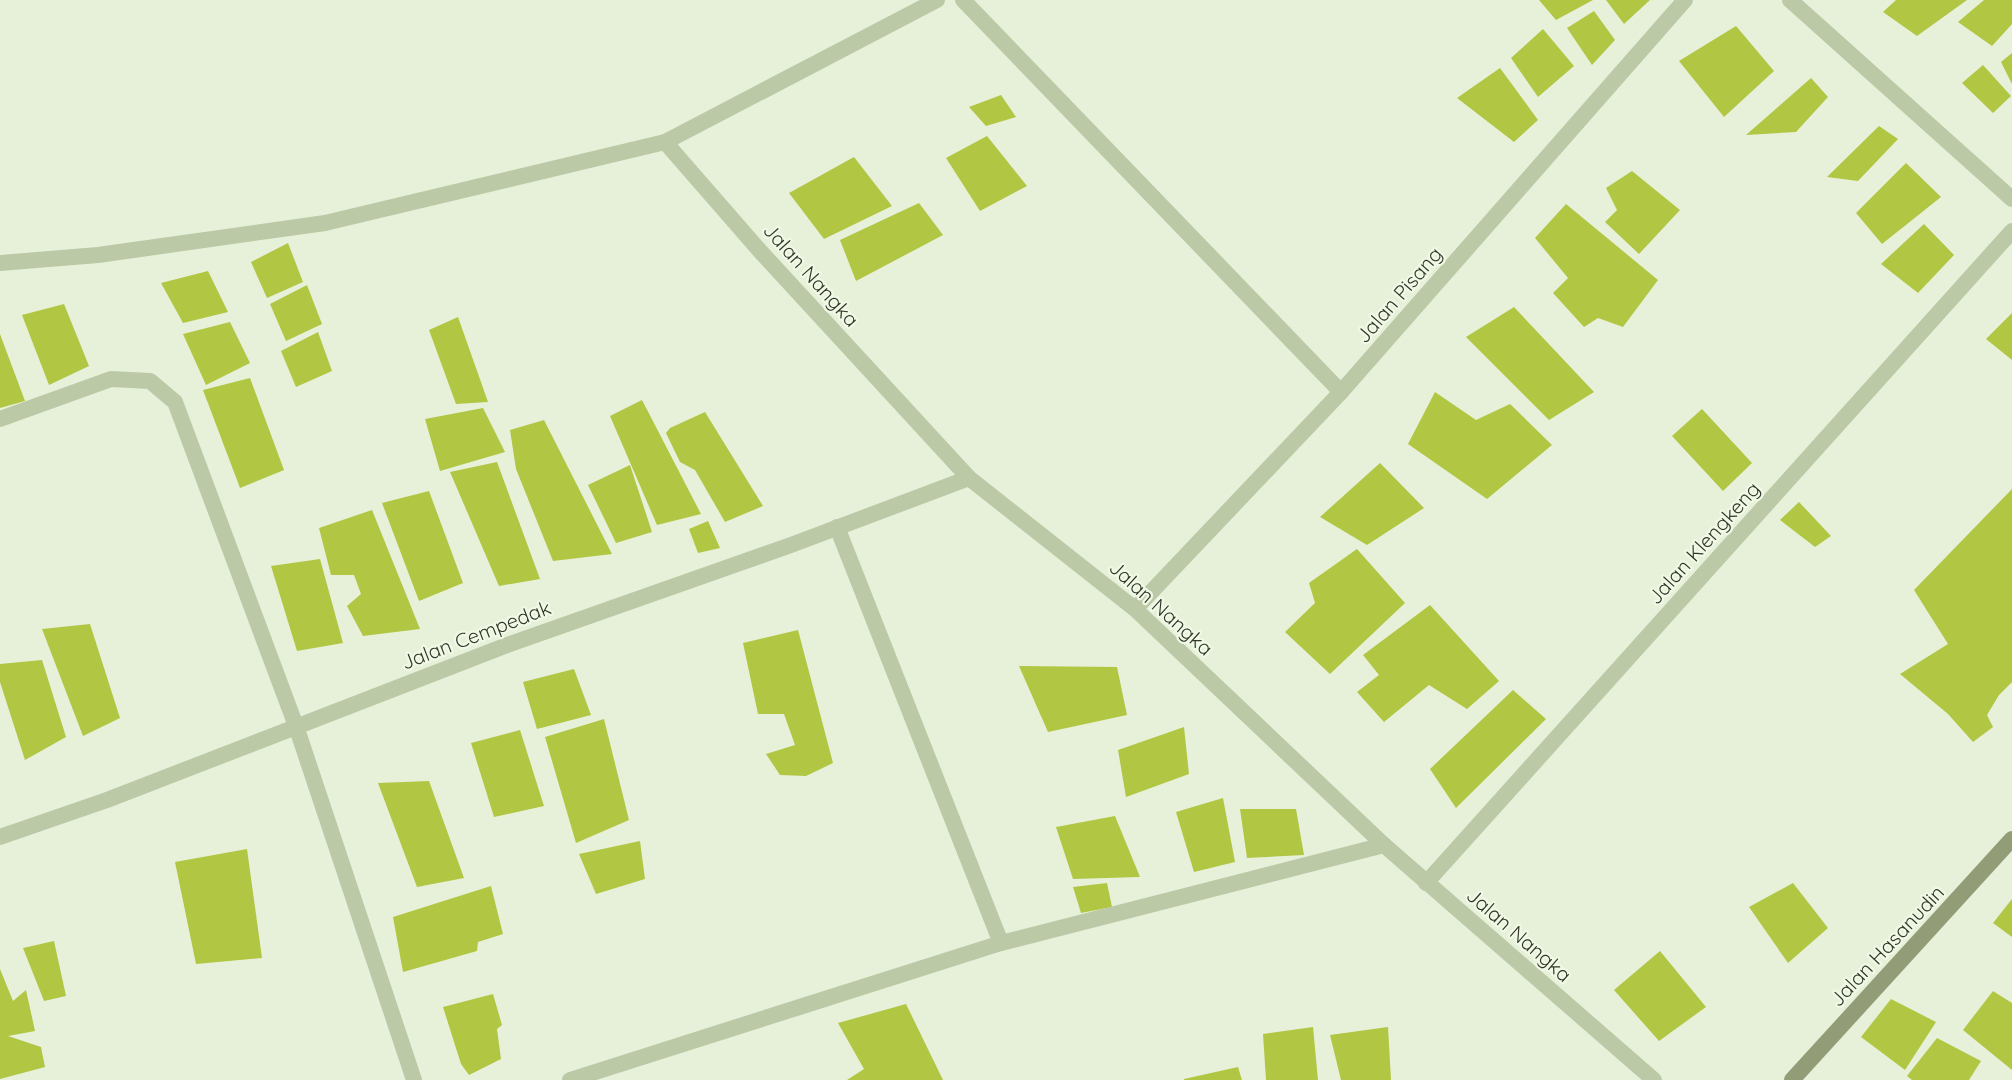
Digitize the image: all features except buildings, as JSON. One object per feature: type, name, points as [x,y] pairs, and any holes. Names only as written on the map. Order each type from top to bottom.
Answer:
[{"type":"main road","name":"Jalan Hasanudin","points":[[1792,1080],[2012,839]]},
{"type":"street","points":[[0,263],[98,255],[325,223],[665,142],[937,0]]},
{"type":"street","points":[[963,0],[1341,392]]},
{"type":"street","name":"Jalan Pisang","points":[[1136,609],[1341,392],[1685,0]]},
{"type":"street","points":[[1790,0],[2012,199]]},
{"type":"street","name":"Jalan Nangka","points":[[665,142],[760,251],[969,478],[1136,609],[1384,845],[1654,1080]]},
{"type":"street","name":"Jalan Klengkeng","points":[[1426,883],[2012,231]]},
{"type":"street","points":[[0,419],[111,379],[150,381],[175,402],[296,726],[414,1080]]},
{"type":"street","name":"Jalan Cempedak","points":[[0,837],[107,800],[510,644],[969,478]]},
{"type":"street","points":[[837,527],[1001,942]]},
{"type":"street","points":[[570,1080],[1001,942],[1384,845]]}]
